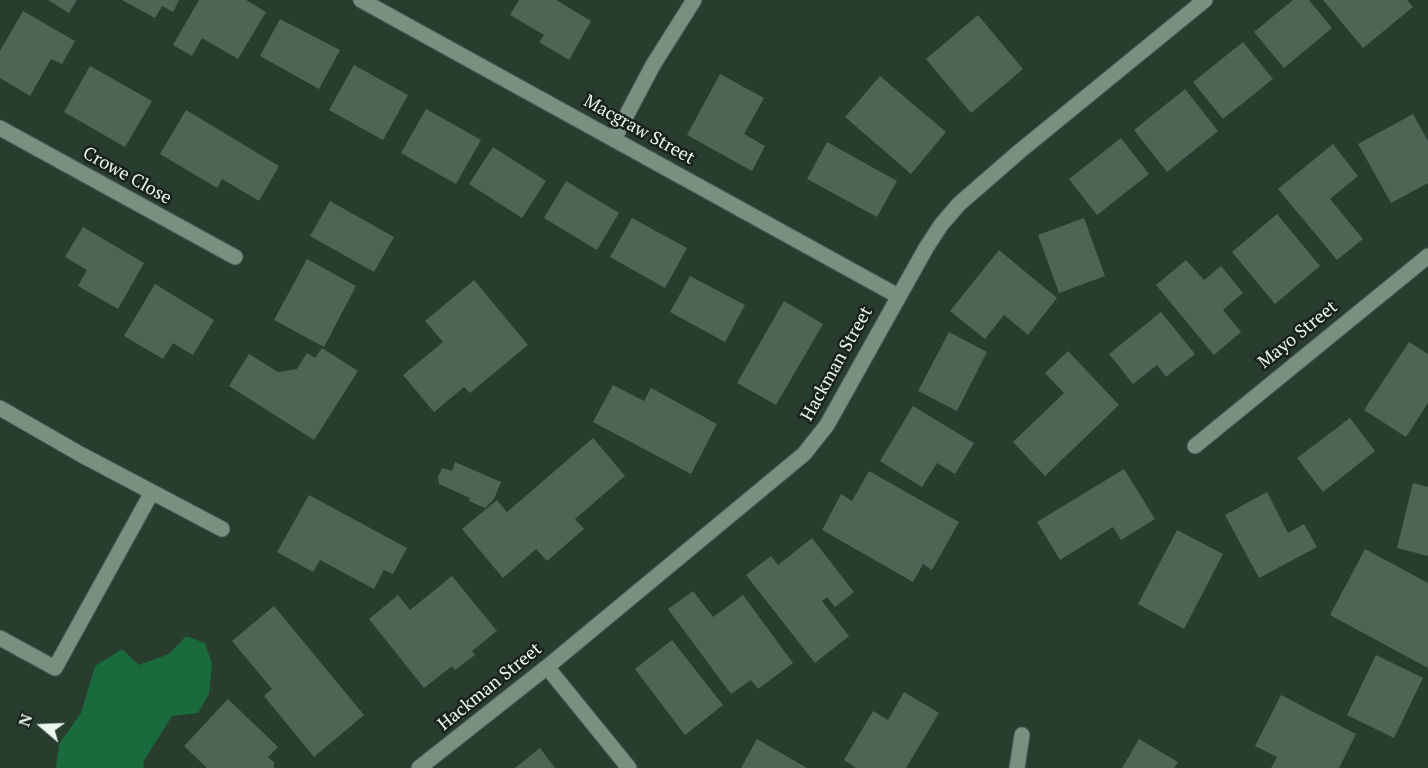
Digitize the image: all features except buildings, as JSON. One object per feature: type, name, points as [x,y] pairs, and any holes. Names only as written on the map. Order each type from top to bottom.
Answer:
[{"type":"street","name":"Macgraw Street","points":[[361,0],[898,296]]},
{"type":"street","points":[[614,139],[653,65],[694,0]]},
{"type":"street","name":"Hackman Street","points":[[419,768],[547,667],[804,454],[828,425],[926,248],[941,225],[959,204],[1020,151],[1205,0]]},
{"type":"street","name":"Crowe Close","points":[[0,128],[235,257]]},
{"type":"street","name":"Mayo Street","points":[[1195,446],[1428,256]]},
{"type":"street","points":[[0,408],[80,454],[222,529]]},
{"type":"street","points":[[0,638],[55,668],[152,492]]},
{"type":"street","points":[[547,667],[630,768]]},
{"type":"street","points":[[1017,768],[1022,735]]},
{"type":"green space","points":[[186,636],[205,643],[212,664],[209,694],[198,713],[172,716],[143,762],[144,768],[56,768],[59,744],[81,713],[95,666],[122,649],[139,665],[169,654]]}]
